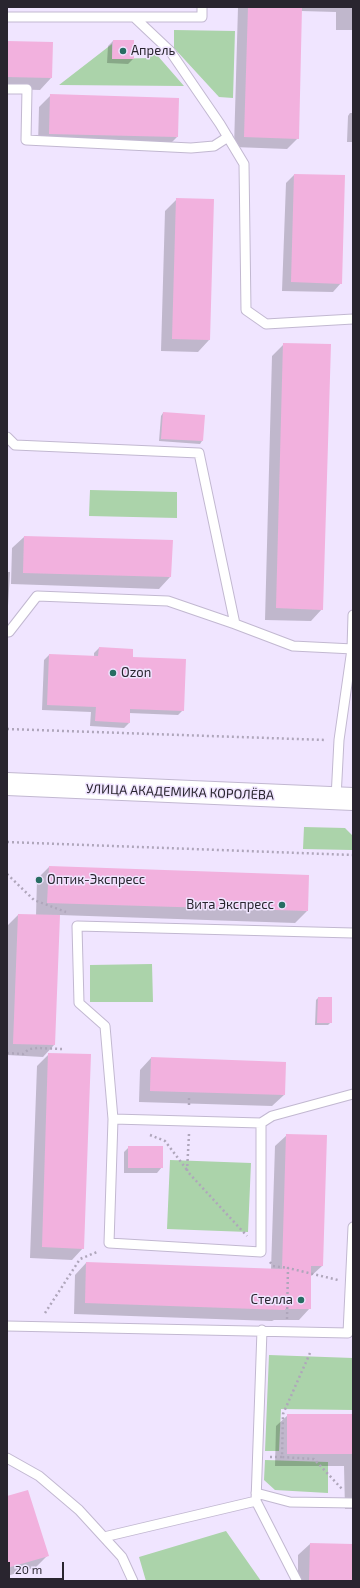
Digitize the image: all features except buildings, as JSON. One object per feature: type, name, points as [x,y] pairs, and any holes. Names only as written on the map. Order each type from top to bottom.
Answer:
[{"type":"street","name":"УЛИЦА АКАДЕМИКА КОРОЛЁВА","points":[[7,784],[344,799]]},
{"type":"lane","points":[[7,17],[96,12],[134,16],[202,17],[202,7]]},
{"type":"lane","points":[[134,16],[170,51],[228,137],[244,164],[246,310],[266,324],[353,319]]},
{"type":"lane","points":[[7,89],[27,89],[26,140],[205,148],[214,146],[228,137]]},
{"type":"lane","points":[[7,437],[15,445],[199,453],[235,624]]},
{"type":"lane","points":[[7,632],[9,632],[37,596],[168,601],[293,646],[352,649]]},
{"type":"lane","points":[[344,799],[339,740],[352,649],[353,615]]},
{"type":"lane","points":[[261,1123],[261,1252],[109,1243],[113,1120],[105,1026],[79,1003],[77,926],[353,933]]},
{"type":"lane","points":[[113,1120],[261,1123],[272,1116],[353,1094]]},
{"type":"lane","points":[[7,1326],[348,1332],[352,1297],[351,1281],[353,1228]]},
{"type":"lane","points":[[262,1330],[256,1497],[297,1581]]},
{"type":"lane","points":[[7,1458],[39,1476],[79,1510],[122,1557],[132,1581]]},
{"type":"lane","points":[[104,1537],[256,1497],[290,1502],[353,1503]]},
{"type":"path","points":[[7,729],[339,740]]},
{"type":"path","points":[[7,842],[353,855]]},
{"type":"path","points":[[7,874],[34,900],[66,912]]},
{"type":"path","points":[[7,1054],[23,1054],[29,1049],[38,1048],[62,1049]]},
{"type":"path","points":[[187,1170],[189,1098]]},
{"type":"path","points":[[146,1133],[165,1141],[187,1170],[273,1266],[288,1268],[337,1280],[351,1281]]},
{"type":"path","points":[[37,1326],[80,1259],[97,1252]]},
{"type":"path","points":[[281,1331],[286,1320],[288,1268]]},
{"type":"path","points":[[310,1353],[283,1414],[282,1457],[314,1459],[343,1490]]},
{"type":"green space","points":[[174,30],[235,31],[233,98],[219,97],[174,48]]},
{"type":"green space","points":[[112,44],[112,59],[149,58],[150,47],[184,86],[59,85]]},
{"type":"green space","points":[[90,490],[177,492],[177,518],[89,516]]},
{"type":"green space","points":[[304,827],[345,828],[352,835],[352,850],[303,849]]},
{"type":"green space","points":[[152,964],[153,1002],[90,1002],[90,965]]},
{"type":"green space","points":[[170,1160],[251,1163],[248,1232],[167,1229]]},
{"type":"green space","points":[[269,1355],[353,1358],[353,1410],[281,1409],[279,1451],[265,1451]]},
{"type":"green space","points":[[265,1460],[328,1462],[328,1493],[275,1490],[264,1480]]},
{"type":"green space","points":[[226,1531],[261,1581],[146,1581],[139,1557]]},
{"type":"place","name":"Апрель","points":[[123,51]]},
{"type":"place","name":"Ozon","points":[[113,673]]},
{"type":"place","name":"Оптик-Экспресс","points":[[39,880]]},
{"type":"place","name":"Вита Экспресс","points":[[282,905]]},
{"type":"place","name":"Стелла","points":[[301,1300]]}]
